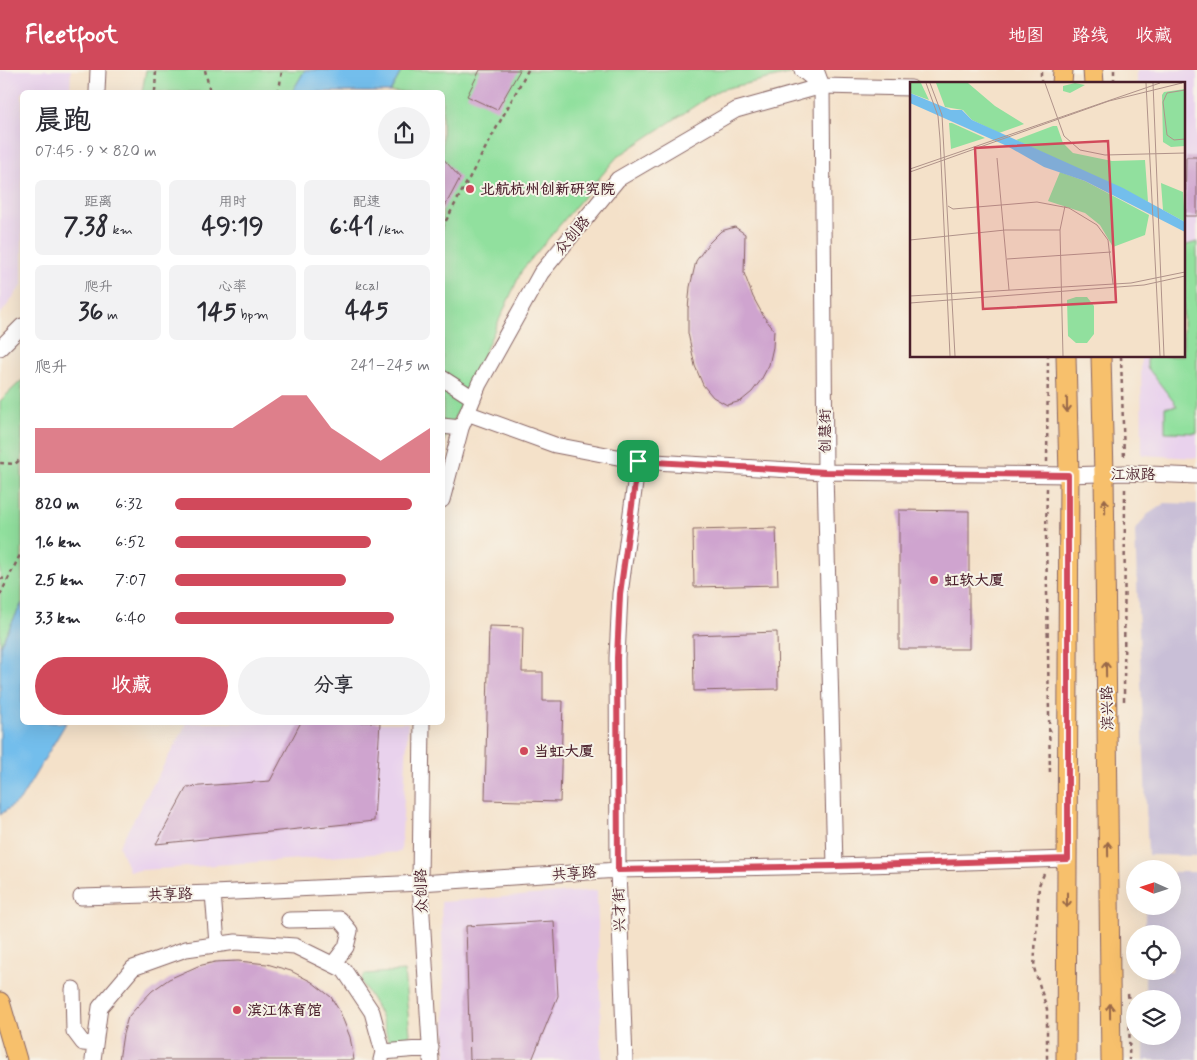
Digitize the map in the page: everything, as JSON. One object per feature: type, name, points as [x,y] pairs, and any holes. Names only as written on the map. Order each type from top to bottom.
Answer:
[{"type":"main road","points":[[1066,358],[1068,475],[1060,859],[1066,1060]]},
{"type":"main road","name":"滨兴路","points":[[1101,358],[1111,1060]]},
{"type":"main road","points":[[0,1002],[17,1060]]},
{"type":"street","points":[[97,90],[98,70]]},
{"type":"street","points":[[802,70],[822,86]]},
{"type":"street","points":[[816,70],[822,86]]},
{"type":"street","name":"众创路","points":[[445,489],[461,428],[479,384],[541,273],[618,179],[736,110],[822,86],[910,88]]},
{"type":"street","name":"创慧街","points":[[822,86],[825,472],[835,866]]},
{"type":"street","points":[[0,348],[20,328]]},
{"type":"street","name":"江淑路","points":[[445,381],[470,405],[555,445],[638,461],[825,472],[1047,475],[1124,473],[1197,476]]},
{"type":"street","points":[[445,426],[461,428]]},
{"type":"street","name":"兴才街","points":[[624,1060],[618,870],[618,649],[620,594],[638,461]]},
{"type":"street","name":"众创路","points":[[422,725],[420,883],[431,1054]]},
{"type":"street","name":"共享路","points":[[81,897],[420,883],[618,870],[1060,859]]},
{"type":"street","points":[[213,893],[217,944]]},
{"type":"street","points":[[289,920],[340,919],[350,930],[346,947],[333,964]]},
{"type":"street","points":[[93,1060],[100,1007],[133,968],[186,949],[236,942],[296,946],[344,970],[372,1012],[382,1056],[431,1054]]},
{"type":"street","points":[[73,989],[74,1031],[83,1043],[95,1044]]},
{"type":"path","points":[[154,90],[156,70]]},
{"type":"path","points":[[205,70],[210,90]]},
{"type":"path","points":[[278,90],[282,70]]},
{"type":"path","points":[[445,222],[528,70]]},
{"type":"path","points":[[1048,358],[1046,533],[1050,780]]},
{"type":"path","points":[[1121,358],[1124,473],[1124,702]]},
{"type":"path","points":[[0,463],[15,464],[20,460]]},
{"type":"path","points":[[0,595],[20,554]]},
{"type":"path","points":[[0,579],[8,578]]},
{"type":"path","points":[[1047,1060],[1047,1010],[1034,968],[1039,885],[1060,859]]},
{"type":"path","points":[[1129,1045],[1129,1060]]},
{"type":"shaded area","points":[[0,70],[71,70],[70,90],[20,90],[20,288],[0,315]]},
{"type":"shaded area","points":[[1137,70],[1197,70],[1197,458],[1142,455],[1141,358],[1184,358],[1184,82],[1137,82]]},
{"type":"shaded area","points":[[1165,503],[1197,504],[1197,856],[1148,855],[1135,531],[1147,515]]},
{"type":"shaded area","points":[[186,725],[408,725],[401,852],[129,871],[119,846]]},
{"type":"shaded area","points":[[1181,872],[1197,872],[1197,1060],[1144,1060],[1144,1045],[1181,1045],[1181,990],[1145,990],[1145,980],[1181,980],[1181,925],[1145,925],[1145,915],[1181,915]]},
{"type":"shaded area","points":[[597,890],[602,1060],[446,1060],[441,902]]},
{"type":"green space","points":[[146,70],[305,70],[293,90],[142,90]]},
{"type":"green space","points":[[402,70],[787,70],[789,74],[719,90],[617,157],[522,270],[445,439],[445,90],[391,90]]},
{"type":"green space","points":[[1197,242],[1197,433],[1165,432],[1165,407],[1177,406],[1147,367],[1147,358],[1184,358],[1184,246]]},
{"type":"green space","points":[[20,382],[20,607],[0,646],[0,401]]},
{"type":"green space","points":[[404,971],[410,1034],[405,1044],[393,1046],[388,1040],[378,1010],[361,981],[365,974]]},
{"type":"water","points":[[305,70],[402,70],[391,90],[293,90]]},
{"type":"water","points":[[20,607],[20,725],[65,725],[20,800],[0,815],[0,646]]},
{"type":"building","points":[[480,70],[520,70],[497,110],[467,96]]},
{"type":"building","points":[[1186,157],[1197,157],[1197,216],[1185,216]]},
{"type":"building","points":[[445,160],[460,178],[445,206]]},
{"type":"building","points":[[735,227],[745,234],[744,273],[753,297],[774,330],[769,365],[761,380],[752,392],[741,401],[727,405],[713,397],[703,385],[695,366],[688,333],[688,309],[690,287],[696,261],[708,244],[721,231]]},
{"type":"building","name":"虹软大厦","points":[[899,510],[969,511],[969,649],[899,649]]},
{"type":"building","points":[[776,528],[778,585],[694,587],[693,530]]},
{"type":"building","name":"当虹大厦","points":[[489,626],[523,627],[522,672],[543,672],[543,701],[563,701],[560,802],[485,800]]},
{"type":"building","points":[[777,632],[778,689],[694,691],[693,635]]},
{"type":"building","points":[[299,725],[380,725],[374,821],[156,844],[187,787],[270,781]]},
{"type":"building","points":[[554,921],[558,996],[532,1060],[470,1060],[466,926]]},
{"type":"building","name":"滨江体育馆","points":[[238,961],[267,964],[291,971],[312,982],[331,997],[340,1012],[350,1037],[354,1060],[119,1060],[128,1017],[152,991],[169,979],[198,966],[215,962]]},
{"type":"place","name":"北航杭州创新研究院","points":[[470,189]]},
{"type":"place","name":"虹软大厦","points":[[934,580]]},
{"type":"place","name":"当虹大厦","points":[[524,751]]},
{"type":"place","name":"滨江体育馆","points":[[237,1010]]},
{"type":"route","points":[[638,461],[825,472],[1068,475],[1068,859],[618,870],[617,658],[620,594],[638,461]]}]
